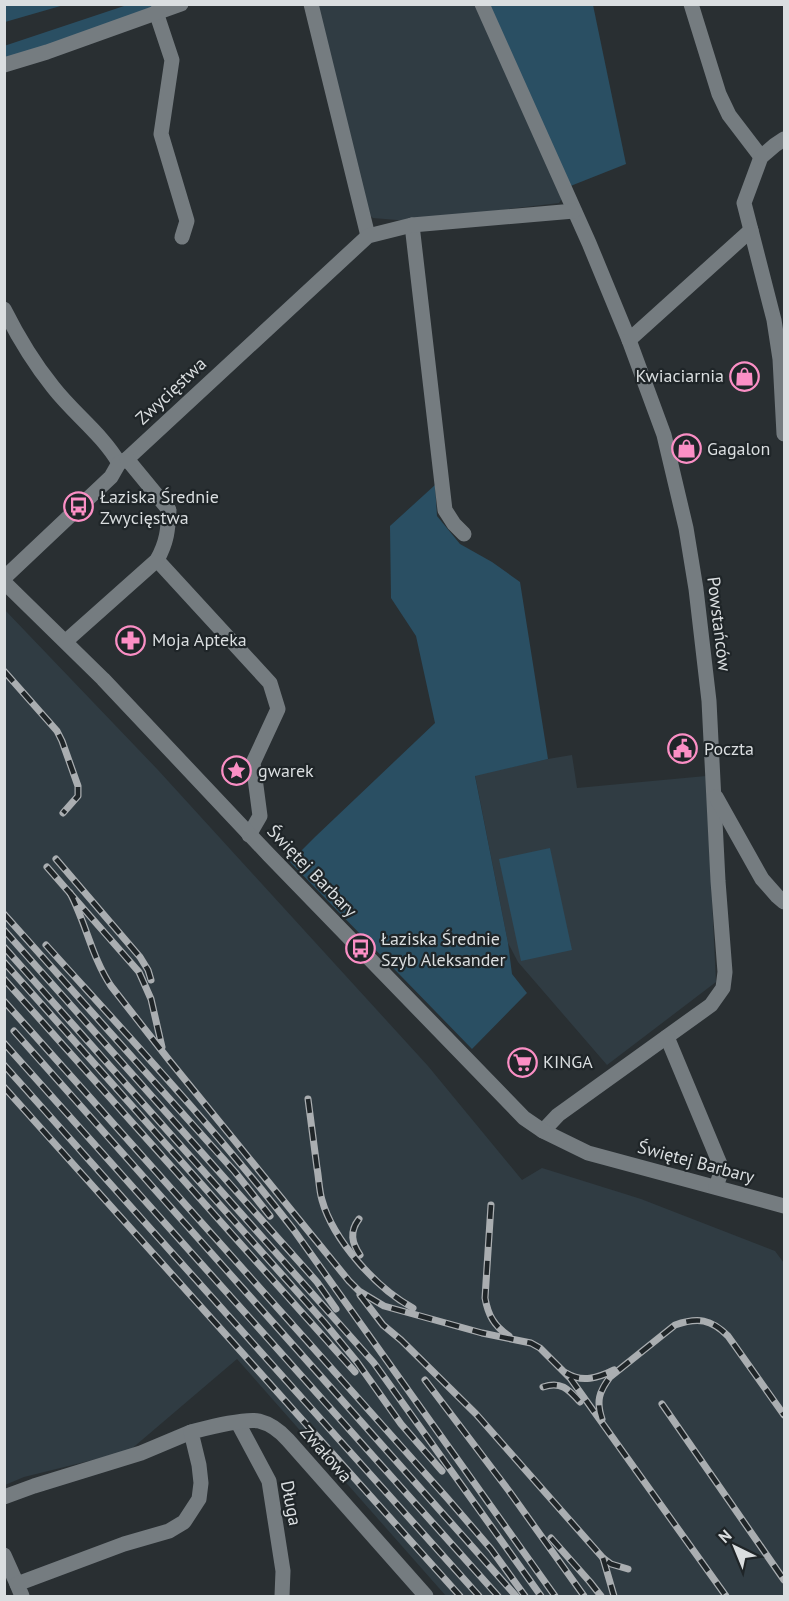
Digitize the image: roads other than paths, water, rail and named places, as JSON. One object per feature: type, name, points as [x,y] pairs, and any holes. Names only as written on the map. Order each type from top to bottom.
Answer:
[{"type":"street","points":[[4,65],[48,52],[181,4]]},
{"type":"street","points":[[311,4],[368,236]]},
{"type":"street","name":"Powstańców","points":[[482,4],[589,243],[629,340],[664,435],[686,528],[710,701],[718,881],[725,972],[723,988],[711,1005],[558,1115],[543,1131]]},
{"type":"street","points":[[691,4],[719,94],[729,115],[760,157]]},
{"type":"street","points":[[156,12],[172,60],[161,134],[187,221],[182,237]]},
{"type":"street","points":[[784,139],[760,157],[744,203],[782,358],[784,434]]},
{"type":"street","name":"Zwycięstwa","points":[[4,580],[111,477],[123,461],[368,236],[412,225],[573,211]]},
{"type":"street","points":[[412,225],[445,510],[464,534]]},
{"type":"street","points":[[629,340],[751,230]]},
{"type":"street","points":[[4,309],[20,340],[53,387],[170,510],[168,533],[157,560],[66,641]]},
{"type":"street","points":[[157,560],[270,683],[278,709],[253,763],[260,816],[249,835]]},
{"type":"street","name":"Świętej Barbary","points":[[4,580],[66,641],[249,835],[524,1118],[543,1131],[588,1152],[784,1206]]},
{"type":"street","points":[[714,793],[762,879],[784,902]]},
{"type":"street","points":[[668,1037],[722,1169],[716,1187]]},
{"type":"street","name":"Zwałowa","points":[[4,1497],[141,1453],[191,1432],[258,1421],[277,1429],[426,1596]]},
{"type":"street","name":"Długa","points":[[238,1423],[269,1481],[283,1571],[282,1596]]},
{"type":"street","points":[[4,1555],[20,1590],[124,1544],[169,1531],[184,1522],[199,1499],[201,1483],[191,1432]]},
{"type":"railway","points":[[4,671],[57,731],[62,741],[78,786],[78,796],[63,813]]},
{"type":"railway","points":[[56,859],[140,957],[151,980]]},
{"type":"railway","points":[[47,867],[139,972],[151,999],[162,1047]]},
{"type":"railway","points":[[70,893],[99,964],[111,986],[349,1281],[359,1291],[384,1306],[482,1333],[531,1343],[540,1348],[570,1378],[726,1596]]},
{"type":"railway","points":[[4,914],[235,1172],[270,1216]]},
{"type":"railway","points":[[4,930],[317,1282],[336,1309]]},
{"type":"railway","points":[[46,945],[203,1120],[293,1229],[555,1596]]},
{"type":"railway","points":[[4,947],[374,1363],[541,1596]]},
{"type":"railway","points":[[4,962],[324,1322],[357,1362],[401,1424],[442,1471]]},
{"type":"railway","points":[[4,979],[355,1372]]},
{"type":"railway","points":[[4,1001],[448,1499],[491,1549],[525,1596]]},
{"type":"railway","points":[[14,1031],[516,1596]]},
{"type":"railway","points":[[4,1043],[498,1596]]},
{"type":"railway","points":[[4,1065],[479,1596]]},
{"type":"railway","points":[[4,1087],[460,1596]]},
{"type":"railway","points":[[308,1099],[320,1192],[336,1231],[346,1247],[371,1276],[399,1300],[413,1308]]},
{"type":"railway","points":[[491,1205],[485,1298],[492,1320],[509,1336]]},
{"type":"railway","points":[[359,1219],[354,1228],[353,1237],[360,1255]]},
{"type":"railway","points":[[360,1295],[383,1325],[476,1414],[603,1558],[611,1564],[628,1569]]},
{"type":"railway","points":[[602,1419],[599,1407],[600,1397],[610,1377],[675,1325],[697,1320],[716,1326],[728,1336],[784,1415]]},
{"type":"railway","points":[[566,1373],[584,1379],[614,1370]]},
{"type":"railway","points":[[425,1380],[509,1491],[584,1596]]},
{"type":"railway","points":[[543,1387],[549,1385],[564,1387],[580,1402]]},
{"type":"railway","points":[[662,1404],[784,1580]]},
{"type":"railway","points":[[551,1538],[601,1596]]},
{"type":"railway","points":[[603,1558],[614,1596]]},
{"type":"place","name":"Kwiaciarnia","points":[[745,376]]},
{"type":"place","name":"Gagalon","points":[[686,449]]},
{"type":"place","name":"Łaziska Średnie Zwycięstwa","points":[[79,507]]},
{"type":"place","name":"Moja Apteka","points":[[131,640]]},
{"type":"place","name":"Poczta","points":[[683,749]]},
{"type":"place","name":"gwarek","points":[[237,771]]},
{"type":"place","name":"Łaziska Średnie Szyb Aleksander","points":[[360,949]]},
{"type":"place","name":"KINGA","points":[[522,1062]]}]
